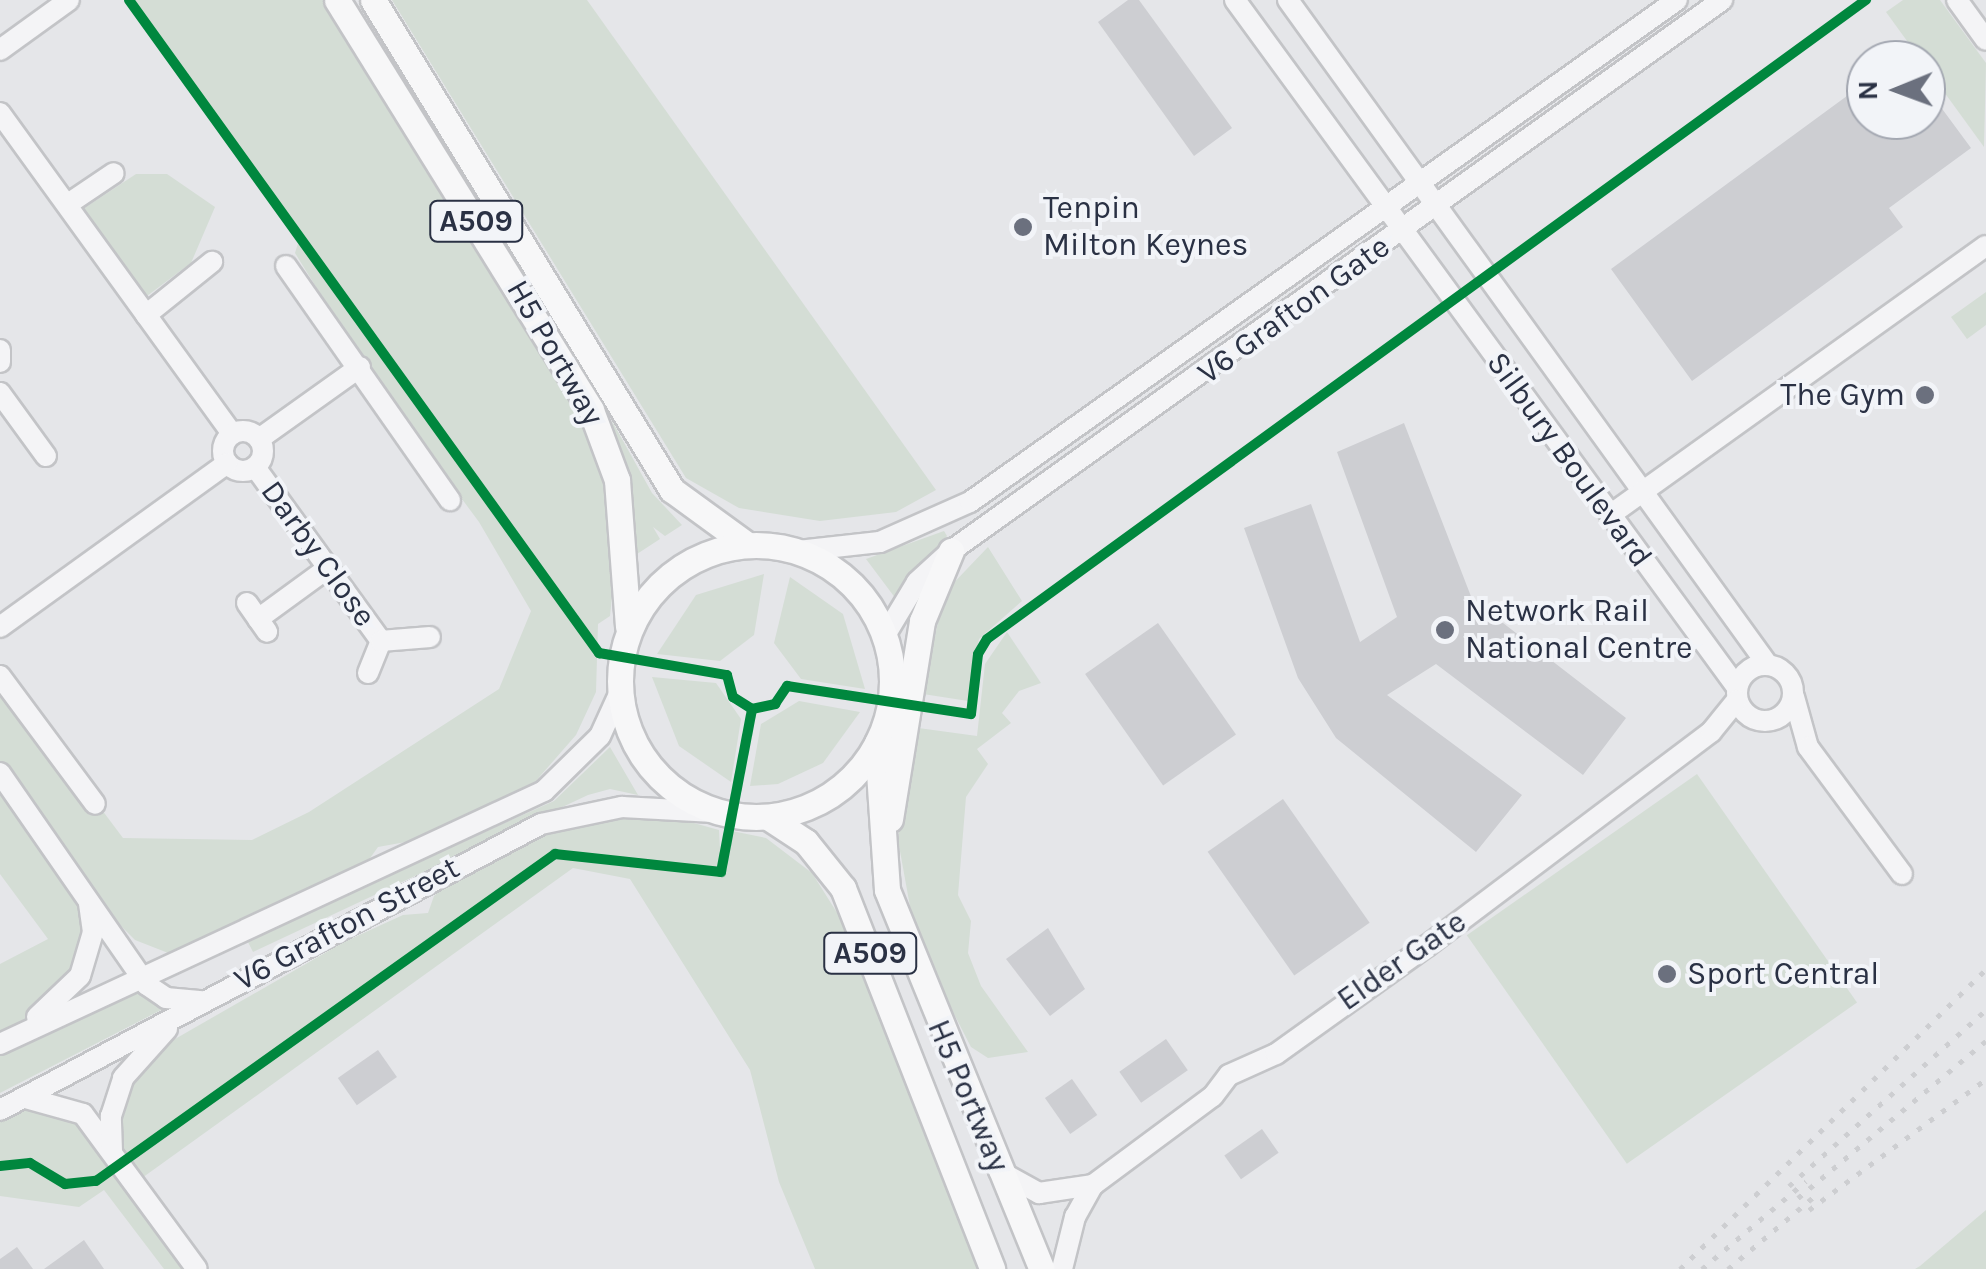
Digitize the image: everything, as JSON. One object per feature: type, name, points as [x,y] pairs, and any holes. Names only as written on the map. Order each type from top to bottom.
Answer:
[{"type":"main road","name":"H5 Portway","points":[[337,0],[599,428],[623,516],[628,632]]},
{"type":"main road","name":"H5 Portway","points":[[373,0],[672,490],[746,544]]},
{"type":"main road","name":"A509","points":[[895,724],[842,786],[737,815],[654,772],[632,739],[620,692],[628,632],[658,585],[694,559],[746,544],[789,549],[853,585],[902,677]]},
{"type":"main road","points":[[881,848],[902,677],[951,551]]},
{"type":"main road","name":"H5 Portway","points":[[876,743],[881,848],[914,970],[1042,1269]]},
{"type":"main road","name":"H5 Portway","points":[[737,815],[806,842],[843,888],[992,1269]]},
{"type":"street","points":[[0,50],[69,0]]},
{"type":"street","points":[[1235,0],[1386,210]]},
{"type":"street","points":[[1288,0],[1422,184]]},
{"type":"street","name":"V6 Grafton Gate","points":[[789,549],[880,542],[938,520],[1334,248],[1677,0]]},
{"type":"street","name":"V6 Grafton Gate","points":[[884,637],[917,582],[951,551],[1485,174],[1722,0]]},
{"type":"street","points":[[1957,0],[1986,40]]},
{"type":"street","points":[[0,114],[232,434],[227,463]]},
{"type":"street","points":[[68,204],[114,173]]},
{"type":"street","name":"Silbury Boulevard","points":[[1422,184],[1766,664],[1786,673],[1794,697]]},
{"type":"street","name":"Silbury Boulevard","points":[[1386,210],[1736,693],[1763,720]]},
{"type":"street","points":[[1610,515],[1986,246]]},
{"type":"street","points":[[146,315],[212,262]]},
{"type":"street","points":[[286,266],[450,500]]},
{"type":"street","points":[[0,350],[0,362]]},
{"type":"street","points":[[232,434],[260,438],[360,368]]},
{"type":"street","points":[[0,393],[46,456]]},
{"type":"street","points":[[0,627],[227,463],[255,467],[260,438]]},
{"type":"street","name":"Darby Close","points":[[255,467],[381,641]]},
{"type":"street","points":[[257,618],[328,568]]},
{"type":"street","name":"Darby Close","points":[[381,641],[430,637]]},
{"type":"street","name":"Darby Close","points":[[368,673],[381,641]]},
{"type":"street","name":"Elder Gate","points":[[1062,1269],[1075,1216],[1093,1186],[1213,1096],[1228,1075],[1276,1054],[1711,732],[1736,693],[1766,664]]},
{"type":"street","points":[[0,676],[95,804]]},
{"type":"street","name":"V6 Grafton Street","points":[[4,1042],[544,791],[600,736],[620,692]]},
{"type":"street","points":[[1808,747],[1763,720],[1794,697],[1808,747],[1902,874]]},
{"type":"street","name":"Elder Gate","points":[[1711,732],[1763,720]]},
{"type":"street","points":[[0,773],[156,994],[204,999]]},
{"type":"street","name":"V6 Grafton Street","points":[[0,1110],[268,964],[540,824],[622,807],[737,815]]},
{"type":"street","points":[[4,1042],[80,976],[93,932],[89,899]]},
{"type":"street","points":[[106,923],[134,950],[174,961]]},
{"type":"street","points":[[113,1154],[111,1116],[124,1078],[182,1013]]},
{"type":"street","points":[[24,1098],[70,1106],[113,1154],[197,1269]]},
{"type":"street","name":"Elder Gate","points":[[1000,1171],[1039,1193],[1093,1186]]},
{"type":"shaded area","points":[[129,0],[337,0],[584,418],[607,484],[615,568],[610,616],[598,624],[596,692],[576,735],[514,806],[450,834],[378,847],[355,879],[181,958],[135,940],[114,919],[87,928],[80,976],[0,1044],[0,964],[48,939],[0,874],[0,674],[123,838],[252,840],[309,812],[499,689],[531,611],[479,522],[373,379],[295,253],[299,240]]},
{"type":"shaded area","points":[[392,0],[587,0],[936,490],[896,512],[820,521],[739,508],[686,478]]},
{"type":"shaded area","points":[[1903,0],[1940,0],[1986,63],[1984,147],[1946,95],[1946,40],[1906,40],[1886,12]]},
{"type":"shaded area","points":[[136,174],[167,174],[215,207],[191,263],[147,296],[83,209]]},
{"type":"shaded area","points":[[1986,292],[1986,325],[1967,339],[1951,317]]},
{"type":"shaded area","points":[[612,421],[652,493],[682,525],[665,536],[653,527],[660,539],[637,554]]},
{"type":"shaded area","points":[[944,531],[947,536],[896,599],[866,559]]},
{"type":"shaded area","points":[[988,547],[1022,601],[979,639],[968,701],[923,694],[944,593]]},
{"type":"shaded area","points":[[764,574],[754,635],[720,661],[657,654],[696,595]]},
{"type":"shaded area","points":[[790,577],[843,614],[865,689],[801,679],[774,643]]},
{"type":"shaded area","points":[[1007,632],[1041,683],[1019,691],[1002,713],[1011,723],[977,749],[988,764],[966,797],[958,895],[971,921],[968,953],[981,986],[1028,1052],[988,1058],[971,1047],[935,977],[911,912],[898,840],[911,727],[977,736],[985,664]]},
{"type":"shaded area","points":[[652,677],[716,683],[741,719],[731,782],[679,746]]},
{"type":"shaded area","points":[[799,701],[860,712],[823,763],[778,784],[750,786],[761,724]]},
{"type":"shaded area","points":[[610,747],[638,795],[610,789],[588,795],[253,952],[246,938],[554,801]]},
{"type":"shaded area","name":"Sport Central","points":[[1697,774],[1857,1003],[1627,1164],[1467,935]]},
{"type":"shaded area","points":[[643,809],[719,830],[721,868],[732,831],[766,838],[812,873],[882,984],[982,1269],[815,1269],[779,1182],[750,1070],[630,879],[573,868],[135,1183],[197,1269],[164,1269],[104,1190],[79,1207],[0,1196],[0,1110],[52,1099],[111,1152],[135,1062],[344,942],[403,915],[428,913],[434,896],[478,856],[541,824]]},
{"type":"shaded area","points":[[131,991],[167,1007],[0,1093],[0,1055]]},
{"type":"shaded area","points":[[1986,1210],[1986,1269],[1915,1269],[1920,1266]]},
{"type":"building","points":[[1128,0],[1139,0],[1232,128],[1194,156],[1098,22]]},
{"type":"building","points":[[1846,97],[1846,140],[1946,140],[1946,114],[1971,148],[1889,208],[1903,227],[1692,381],[1611,269]]},
{"type":"building","name":"Network Rail National Centre","points":[[1404,423],[1472,599],[1626,718],[1583,775],[1436,664],[1387,695],[1522,795],[1476,852],[1336,738],[1298,678],[1244,528],[1311,504],[1360,642],[1397,617],[1337,452]]},
{"type":"building","points":[[1158,623],[1236,734],[1163,785],[1085,674]]},
{"type":"building","points":[[1283,799],[1370,923],[1294,975],[1208,852]]},
{"type":"building","points":[[1048,928],[1085,989],[1050,1016],[1006,959]]},
{"type":"building","points":[[1166,1039],[1188,1070],[1141,1103],[1119,1072]]},
{"type":"building","points":[[378,1050],[397,1077],[357,1105],[338,1078]]},
{"type":"building","points":[[1072,1079],[1097,1115],[1070,1134],[1045,1098]]},
{"type":"building","points":[[1262,1129],[1279,1153],[1241,1179],[1224,1155]]},
{"type":"building","points":[[84,1240],[104,1269],[44,1269]]},
{"type":"building","points":[[17,1247],[33,1269],[0,1269],[0,1259]]},
{"type":"railway","points":[[1680,1269],[1986,969]]},
{"type":"railway","points":[[1789,1186],[1986,1010]]},
{"type":"railway","points":[[1798,1198],[1986,1041]]},
{"type":"railway","points":[[1809,1210],[1986,1079]]},
{"type":"railway","points":[[1702,1269],[1806,1181]]},
{"type":"railway","points":[[1728,1269],[1817,1194]]},
{"type":"cycle path","points":[[129,0],[599,653],[727,675],[733,697],[752,709],[775,704],[787,686],[971,714],[978,654],[987,639],[1866,0]]},
{"type":"cycle path","points":[[0,1166],[30,1163],[65,1184],[96,1181],[555,854],[721,872],[752,709]]},
{"type":"place","name":"Tenpin Milton Keynes","points":[[1023,227]]},
{"type":"place","name":"The Gym","points":[[1925,395]]},
{"type":"place","name":"Network Rail National Centre","points":[[1445,630]]},
{"type":"place","name":"Sport Central","points":[[1667,974]]}]
